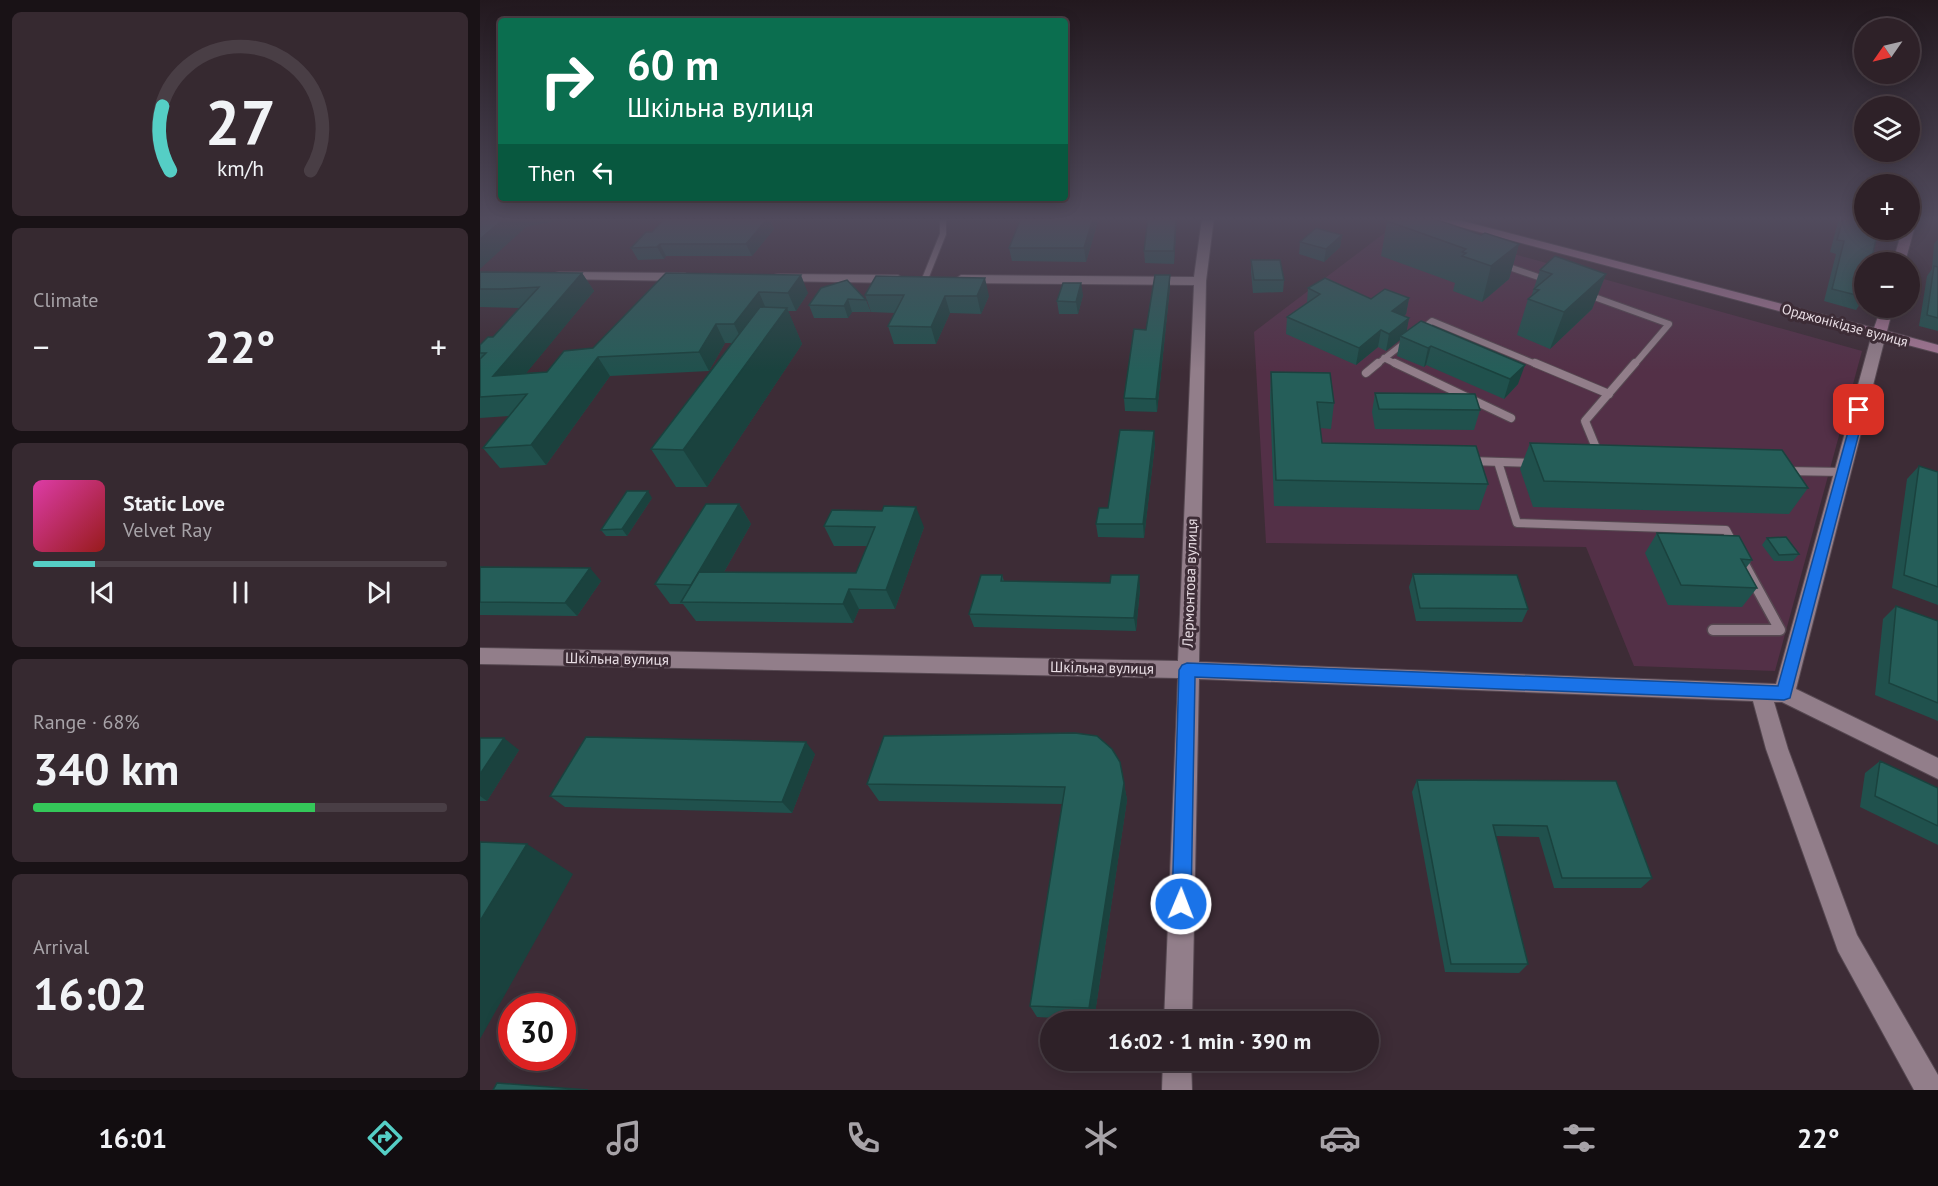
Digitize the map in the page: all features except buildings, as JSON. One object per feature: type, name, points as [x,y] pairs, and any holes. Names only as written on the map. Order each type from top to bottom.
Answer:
[{"type":"main road","name":"Орджонікідзе вулиця","points":[[1631,269],[1938,349]]},
{"type":"main road","points":[[1879,334],[1884,318]]},
{"type":"street","name":"Лермонтова вулиця","points":[[1178,1011],[1187,670],[1202,269]]},
{"type":"street","points":[[550,276],[702,277]]},
{"type":"street","points":[[761,278],[1200,281]]},
{"type":"street","points":[[1879,334],[1843,472],[1773,693],[1778,749],[1847,942],[1930,1090]]},
{"type":"street","name":"Шкільна вулиця","points":[[480,656],[1187,670],[1773,693]]},
{"type":"street","points":[[1773,693],[1938,769]]},
{"type":"street","points":[[1177,1071],[1177,1090]]},
{"type":"lane","points":[[937,279],[938,269]]},
{"type":"lane","points":[[1514,269],[1561,285]]},
{"type":"lane","points":[[1582,293],[1669,324],[1585,421],[1604,465]]},
{"type":"lane","points":[[1366,373],[1432,321],[1608,394]]},
{"type":"lane","points":[[1384,358],[1512,418]]},
{"type":"lane","points":[[1463,461],[1545,464]]},
{"type":"lane","points":[[1498,462],[1517,523],[1726,530],[1780,630],[1713,630]]},
{"type":"lane","points":[[1771,470],[1843,472]]},
{"type":"shaded area","points":[[1337,269],[1567,269],[1862,351],[1775,671],[1634,666],[1586,547],[1266,543],[1254,332]]},
{"type":"route","points":[[1181,904],[1187,670],[1784,693],[1859,410]]}]
